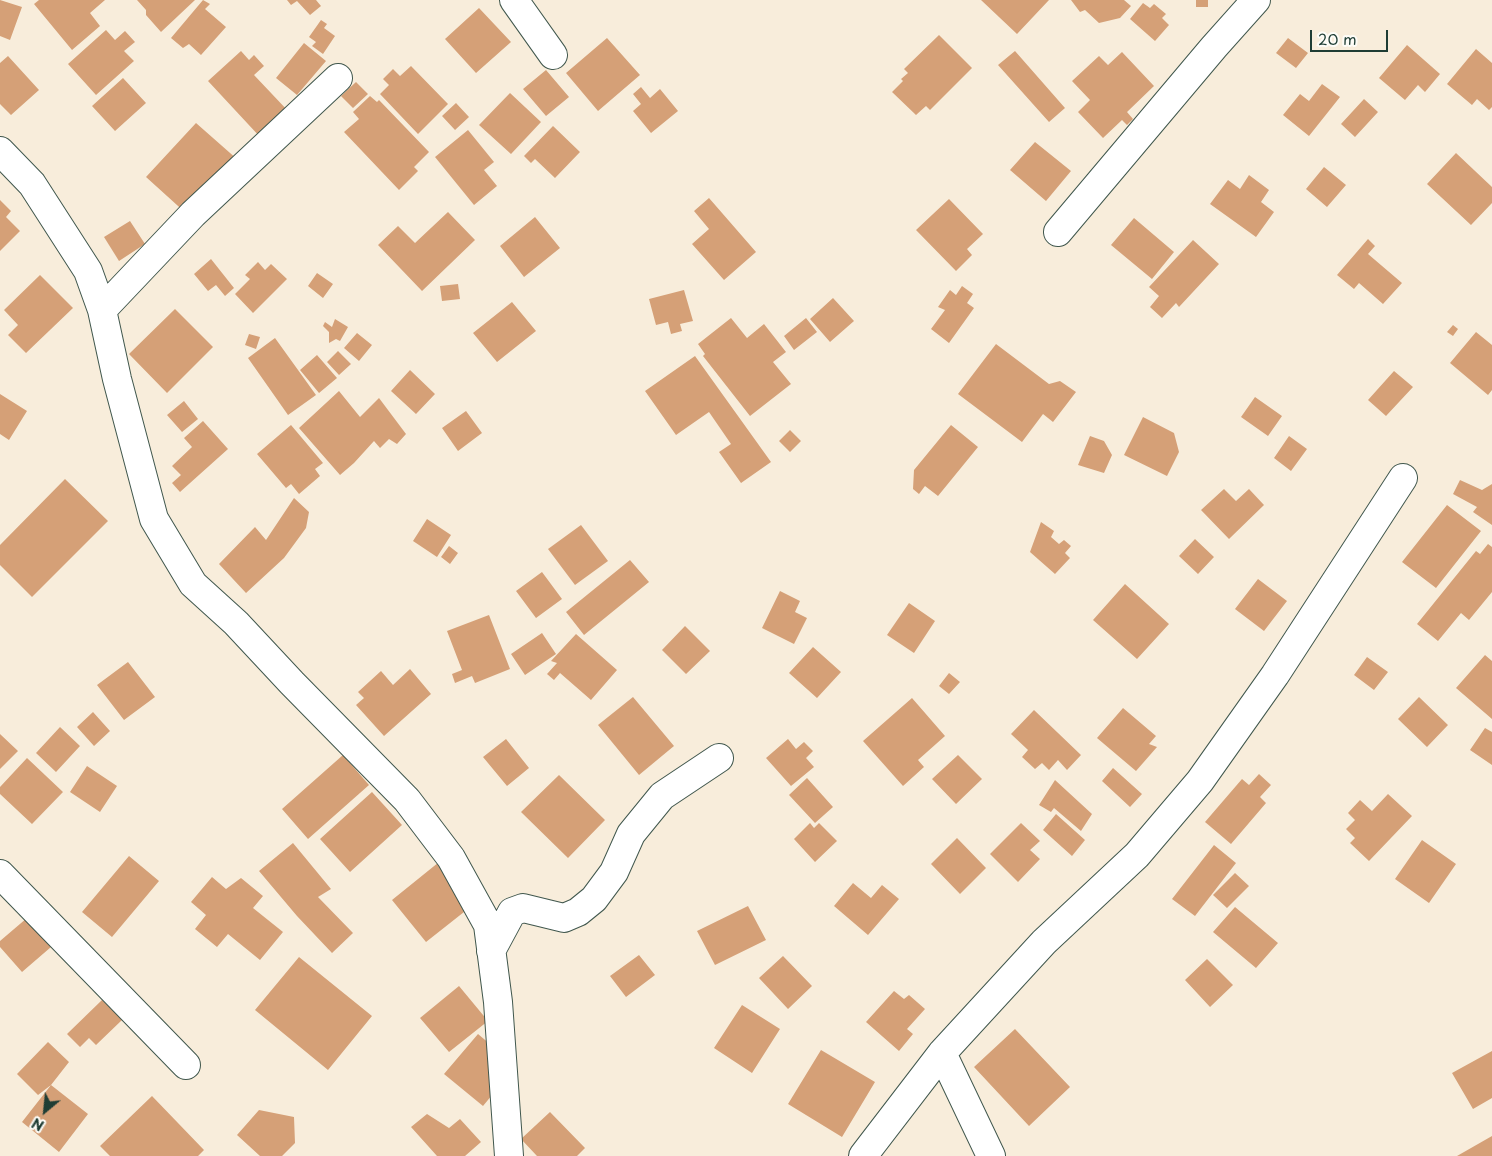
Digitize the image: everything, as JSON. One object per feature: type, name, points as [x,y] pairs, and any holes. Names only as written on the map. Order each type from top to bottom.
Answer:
[{"type":"street","points":[[514,0],[553,55]]},
{"type":"street","points":[[1058,232],[1256,0]]},
{"type":"street","points":[[102,310],[193,214],[338,78]]},
{"type":"street","points":[[0,151],[32,184],[88,271],[102,310],[117,379],[154,519],[193,584],[236,623],[406,800],[451,858],[488,926],[498,1002],[509,1156]]},
{"type":"street","points":[[863,1156],[942,1053],[1044,942],[1137,855],[1200,782],[1275,675],[1403,478]]},
{"type":"street","points":[[491,951],[512,912],[523,908],[564,918],[578,912],[594,899],[614,872],[631,834],[662,796],[719,758]]},
{"type":"street","points":[[0,874],[186,1065]]},
{"type":"street","points":[[942,1053],[991,1156]]},
{"type":"building","points":[[0,0],[22,7],[10,40],[0,36]]},
{"type":"building","points":[[39,0],[105,0],[90,13],[100,26],[72,50],[34,4]]},
{"type":"building","points":[[137,0],[195,0],[161,32],[146,15],[146,10]]},
{"type":"building","points":[[203,0],[210,4],[205,9],[226,27],[201,55],[189,44],[183,48],[171,38]]},
{"type":"building","points":[[287,0],[316,0],[321,6],[310,15],[297,1],[291,5]]},
{"type":"building","points":[[981,0],[1049,0],[1017,34]]},
{"type":"building","points":[[1071,0],[1124,0],[1131,6],[1120,18],[1099,23],[1085,10],[1080,12]]},
{"type":"building","points":[[1196,0],[1208,0],[1208,7],[1196,7]]},
{"type":"building","points":[[1143,3],[1150,8],[1154,4],[1166,14],[1162,18],[1169,25],[1155,41],[1130,19]]},
{"type":"building","points":[[479,8],[511,42],[476,73],[445,39]]},
{"type":"building","points":[[321,20],[327,24],[324,28],[335,36],[323,54],[312,46],[316,42],[309,37]]},
{"type":"building","points":[[106,30],[115,40],[125,31],[135,42],[124,51],[134,61],[96,95],[68,64]]},
{"type":"building","points":[[939,35],[972,68],[930,110],[926,106],[916,115],[892,92],[908,73],[904,69]]},
{"type":"building","points":[[607,38],[640,75],[598,111],[566,73]]},
{"type":"building","points":[[1288,38],[1308,53],[1296,68],[1276,53]]},
{"type":"building","points":[[304,43],[326,61],[297,95],[276,78]]},
{"type":"building","points":[[1407,45],[1440,74],[1425,92],[1418,85],[1405,100],[1379,78]]},
{"type":"building","points":[[1476,49],[1492,63],[1492,107],[1489,110],[1477,99],[1472,105],[1447,84]]},
{"type":"building","points":[[241,51],[249,60],[254,55],[264,66],[254,75],[289,112],[261,138],[208,81]]},
{"type":"building","points":[[1015,51],[1065,108],[1049,122],[998,65]]},
{"type":"building","points":[[1122,52],[1154,86],[1127,112],[1133,119],[1127,125],[1122,120],[1103,138],[1078,112],[1090,100],[1072,81],[1099,56],[1108,65]]},
{"type":"building","points":[[8,56],[39,90],[11,115],[0,104],[0,63]]},
{"type":"building","points":[[411,66],[448,104],[418,134],[380,94],[389,85],[383,79],[393,69],[400,76]]},
{"type":"building","points":[[546,70],[569,97],[546,116],[523,89]]},
{"type":"building","points":[[123,78],[146,103],[115,131],[92,106]]},
{"type":"building","points":[[356,82],[368,94],[353,108],[341,96]]},
{"type":"building","points":[[1322,84],[1340,97],[1309,136],[1283,115],[1300,94],[1309,101]]},
{"type":"building","points":[[641,87],[650,98],[660,89],[678,111],[651,133],[633,111],[641,104],[633,94]]},
{"type":"building","points":[[510,93],[541,122],[511,154],[479,125]]},
{"type":"building","points":[[370,96],[377,102],[379,100],[429,152],[414,167],[418,171],[399,190],[344,132],[359,119],[353,112]]},
{"type":"building","points":[[1364,99],[1378,112],[1355,137],[1341,124]]},
{"type":"building","points":[[456,103],[469,117],[455,130],[442,116]]},
{"type":"building","points":[[196,123],[238,160],[188,215],[146,177]]},
{"type":"building","points":[[553,126],[580,152],[555,178],[535,159],[531,163],[524,156]]},
{"type":"building","points":[[468,130],[494,162],[484,170],[497,186],[474,205],[435,157]]},
{"type":"building","points":[[1035,142],[1071,171],[1046,201],[1010,170]]},
{"type":"building","points":[[1456,153],[1492,187],[1492,203],[1471,225],[1427,184]]},
{"type":"building","points":[[1324,167],[1346,185],[1327,207],[1306,189]]},
{"type":"building","points":[[1249,175],[1269,190],[1261,202],[1274,212],[1256,237],[1210,204],[1228,180],[1240,189]]},
{"type":"building","points":[[709,198],[756,252],[724,280],[692,244],[709,229],[694,211]]},
{"type":"building","points":[[949,199],[983,234],[967,249],[972,255],[956,271],[916,230]]},
{"type":"building","points":[[0,200],[11,211],[6,217],[20,231],[0,251]]},
{"type":"building","points":[[448,212],[475,240],[422,291],[378,245],[398,226],[415,243]]},
{"type":"building","points":[[535,217],[560,248],[524,277],[500,246]]},
{"type":"building","points":[[1134,218],[1174,252],[1152,279],[1111,245]]},
{"type":"building","points":[[130,221],[145,244],[119,261],[104,237]]},
{"type":"building","points":[[1368,239],[1375,246],[1368,254],[1402,283],[1383,304],[1359,283],[1354,289],[1337,275]]},
{"type":"building","points":[[1193,240],[1219,264],[1179,307],[1176,303],[1162,318],[1150,307],[1159,296],[1149,287]]},
{"type":"building","points":[[211,259],[234,288],[225,296],[216,285],[208,291],[194,274]]},
{"type":"building","points":[[258,262],[265,270],[271,264],[287,279],[253,313],[235,294],[250,279],[245,275]]},
{"type":"building","points":[[317,273],[333,284],[323,298],[308,286]]},
{"type":"building","points":[[40,275],[73,308],[26,353],[8,335],[18,325],[4,310]]},
{"type":"building","points":[[458,284],[460,299],[442,301],[440,286]]},
{"type":"building","points":[[962,286],[973,294],[967,303],[974,308],[949,343],[931,329],[945,310],[938,307],[950,290],[956,295]]},
{"type":"building","points":[[684,290],[693,321],[680,324],[682,331],[671,334],[668,322],[656,325],[649,299]]},
{"type":"building","points":[[833,298],[854,321],[830,342],[810,319]]},
{"type":"building","points":[[512,302],[536,331],[497,362],[473,333]]},
{"type":"building","points":[[175,309],[213,347],[167,393],[129,354]]},
{"type":"building","points":[[731,318],[747,338],[764,324],[786,352],[773,362],[791,384],[750,416],[703,356],[705,354],[698,344]]},
{"type":"building","points":[[806,318],[817,332],[794,350],[784,336]]},
{"type":"building","points":[[335,319],[348,327],[340,341],[336,339],[329,343],[329,332],[323,326],[325,322],[332,327]]},
{"type":"building","points":[[1453,325],[1458,329],[1453,336],[1447,332]]},
{"type":"building","points":[[1476,332],[1492,345],[1492,390],[1488,395],[1450,363]]},
{"type":"building","points":[[357,333],[372,345],[359,361],[344,348]]},
{"type":"building","points":[[249,334],[260,337],[256,349],[245,345]]},
{"type":"building","points":[[275,338],[316,395],[288,415],[248,358]]},
{"type":"building","points":[[996,344],[1049,384],[1060,381],[1076,392],[1053,422],[1043,414],[1022,442],[958,394]]},
{"type":"building","points":[[338,351],[351,364],[339,375],[327,362]]},
{"type":"building","points":[[317,355],[337,378],[319,393],[300,370]]},
{"type":"building","points":[[695,356],[771,462],[741,483],[719,452],[731,444],[709,412],[676,435],[645,391]]},
{"type":"building","points":[[410,370],[435,394],[416,414],[391,391]]},
{"type":"building","points":[[1394,371],[1413,387],[1386,416],[1368,400]]},
{"type":"building","points":[[339,391],[360,417],[379,398],[406,434],[397,444],[389,439],[380,448],[374,441],[340,475],[299,428]]},
{"type":"building","points":[[0,394],[27,411],[9,440],[0,434]]},
{"type":"building","points":[[1255,397],[1282,416],[1268,436],[1241,417]]},
{"type":"building","points":[[184,401],[198,419],[182,432],[167,415]]},
{"type":"building","points":[[466,411],[482,433],[458,451],[442,428]]},
{"type":"building","points":[[1143,417],[1174,433],[1179,452],[1167,476],[1124,455]]},
{"type":"building","points":[[203,421],[228,449],[180,492],[172,483],[181,475],[172,466],[192,447],[184,438]]},
{"type":"building","points":[[291,425],[323,463],[315,469],[320,476],[299,494],[291,484],[286,488],[257,454]]},
{"type":"building","points":[[951,425],[978,447],[938,496],[925,486],[919,494],[913,489],[914,470]]},
{"type":"building","points":[[790,430],[801,441],[790,452],[779,441]]},
{"type":"building","points":[[1090,436],[1104,441],[1112,455],[1104,473],[1078,465]]},
{"type":"building","points":[[1289,436],[1307,449],[1291,471],[1274,458]]},
{"type":"building","points":[[65,479],[108,521],[32,597],[0,565],[0,545]]},
{"type":"building","points":[[1460,480],[1482,490],[1492,484],[1492,525],[1473,512],[1477,507],[1453,494]]},
{"type":"building","points":[[1224,489],[1236,501],[1249,489],[1264,505],[1229,539],[1201,510]]},
{"type":"building","points":[[294,498],[309,512],[306,528],[284,558],[246,593],[219,564],[255,527],[266,540]]},
{"type":"building","points":[[1447,505],[1481,531],[1436,588],[1402,562]]},
{"type":"building","points":[[427,519],[451,535],[437,557],[413,541]]},
{"type":"building","points":[[1041,522],[1054,531],[1051,537],[1059,544],[1064,540],[1071,546],[1065,553],[1070,558],[1055,574],[1030,552]]},
{"type":"building","points":[[581,525],[608,561],[575,585],[548,549]]},
{"type":"building","points":[[1195,539],[1214,557],[1198,574],[1179,556]]},
{"type":"building","points":[[1488,544],[1492,547],[1492,592],[1469,620],[1461,613],[1438,641],[1417,624],[1476,551],[1480,554]]},
{"type":"building","points":[[449,546],[458,553],[450,564],[441,557]]},
{"type":"building","points":[[630,560],[649,582],[584,635],[566,612]]},
{"type":"building","points":[[542,572],[562,599],[536,618],[516,591]]},
{"type":"building","points":[[1258,579],[1287,601],[1264,631],[1235,609]]},
{"type":"building","points":[[1125,584],[1169,624],[1137,659],[1093,620]]},
{"type":"building","points":[[780,591],[800,601],[795,612],[807,618],[794,644],[762,628]]},
{"type":"building","points":[[909,603],[935,621],[914,653],[887,635]]},
{"type":"building","points":[[489,615],[510,669],[475,683],[472,676],[455,683],[452,674],[462,670],[447,631]]},
{"type":"building","points":[[685,626],[710,651],[686,674],[662,650]]},
{"type":"building","points":[[542,633],[556,654],[525,675],[511,654]]},
{"type":"building","points":[[576,634],[617,670],[591,700],[560,673],[554,680],[547,674],[557,663],[551,661]]},
{"type":"building","points":[[813,647],[841,672],[817,698],[789,673]]},
{"type":"building","points":[[1485,655],[1492,661],[1492,719],[1456,688]]},
{"type":"building","points":[[1367,657],[1388,672],[1374,690],[1354,675]]},
{"type":"building","points":[[128,662],[155,697],[124,720],[97,685]]},
{"type":"building","points":[[410,669],[431,694],[384,736],[356,705],[364,698],[358,692],[381,671],[393,685]]},
{"type":"building","points":[[949,673],[960,682],[949,694],[939,686]]},
{"type":"building","points":[[633,697],[674,746],[639,775],[598,725]]},
{"type":"building","points":[[1419,697],[1448,725],[1427,747],[1398,719]]},
{"type":"building","points":[[912,698],[945,736],[918,760],[924,767],[903,786],[863,741]]},
{"type":"building","points":[[1123,708],[1156,736],[1149,744],[1157,747],[1136,771],[1097,738]]},
{"type":"building","points":[[1034,710],[1081,755],[1067,770],[1058,760],[1049,770],[1042,763],[1035,769],[1022,757],[1028,750],[1011,734]]},
{"type":"building","points":[[93,712],[110,731],[94,746],[77,727]]},
{"type":"building","points":[[60,727],[80,746],[56,772],[36,753]]},
{"type":"building","points":[[1485,728],[1492,732],[1492,765],[1470,750]]},
{"type":"building","points":[[0,734],[18,751],[0,769]]},
{"type":"building","points":[[506,739],[529,768],[507,786],[483,757]]},
{"type":"building","points":[[788,739],[796,749],[804,742],[813,751],[806,758],[814,767],[791,786],[766,758]]},
{"type":"building","points":[[343,755],[369,785],[308,839],[282,809]]},
{"type":"building","points":[[958,755],[982,779],[956,804],[932,779]]},
{"type":"building","points":[[27,758],[63,792],[32,824],[0,794],[0,787]]},
{"type":"building","points":[[87,766],[117,786],[100,812],[70,792]]},
{"type":"building","points":[[1113,768],[1142,794],[1130,807],[1102,781]]},
{"type":"building","points":[[1259,774],[1271,785],[1260,797],[1266,803],[1231,844],[1205,822],[1242,779],[1249,785]]},
{"type":"building","points":[[559,775],[605,820],[568,858],[521,812]]},
{"type":"building","points":[[807,778],[833,807],[815,823],[789,795]]},
{"type":"building","points":[[1055,780],[1092,814],[1081,831],[1054,808],[1051,812],[1039,805]]},
{"type":"building","points":[[372,792],[402,825],[350,872],[320,839]]},
{"type":"building","points":[[1388,794],[1412,816],[1369,861],[1350,843],[1355,838],[1346,829],[1355,820],[1348,813],[1360,800],[1372,811]]},
{"type":"building","points":[[1056,814],[1085,840],[1072,856],[1043,830]]},
{"type":"building","points":[[810,823],[814,828],[819,823],[837,841],[815,862],[794,839]]},
{"type":"building","points":[[1021,823],[1040,841],[1030,850],[1040,859],[1018,882],[990,854]]},
{"type":"building","points":[[957,838],[986,868],[960,894],[931,864]]},
{"type":"building","points":[[1422,840],[1456,864],[1429,903],[1395,879]]},
{"type":"building","points":[[293,843],[331,889],[318,897],[353,933],[332,953],[297,916],[259,871]]},
{"type":"building","points":[[1214,845],[1236,863],[1195,916],[1172,899]]},
{"type":"building","points":[[449,854],[483,897],[426,942],[392,900]]},
{"type":"building","points":[[129,856],[159,881],[112,937],[82,912]]},
{"type":"building","points":[[1235,873],[1249,886],[1227,908],[1213,895]]},
{"type":"building","points":[[212,877],[226,889],[241,878],[263,896],[253,908],[283,932],[260,960],[228,934],[217,947],[195,929],[206,915],[191,902]]},
{"type":"building","points":[[853,883],[871,898],[882,885],[899,899],[868,935],[834,906]]},
{"type":"building","points":[[748,906],[766,940],[715,965],[697,931]]},
{"type":"building","points":[[1235,907],[1278,943],[1256,968],[1213,932]]},
{"type":"building","points":[[34,912],[58,941],[22,972],[0,947],[0,941]]},
{"type":"building","points":[[639,955],[655,975],[626,997],[610,976]]},
{"type":"building","points":[[783,956],[812,986],[788,1009],[759,978]]},
{"type":"building","points":[[299,957],[372,1016],[328,1070],[255,1010]]},
{"type":"building","points":[[1207,959],[1233,985],[1210,1007],[1185,980]]},
{"type":"building","points":[[459,986],[488,1021],[449,1052],[420,1018]]},
{"type":"building","points":[[894,991],[904,999],[909,995],[925,1009],[907,1029],[913,1034],[899,1051],[866,1022]]},
{"type":"building","points":[[102,1000],[122,1020],[96,1045],[89,1038],[80,1047],[67,1034]]},
{"type":"building","points":[[742,1005],[780,1029],[752,1073],[714,1048]]},
{"type":"building","points":[[1015,1029],[1070,1087],[1029,1126],[974,1067]]},
{"type":"building","points":[[478,1034],[516,1066],[483,1106],[444,1074]]},
{"type":"building","points":[[48,1042],[69,1062],[51,1085],[38,1095],[17,1074]]},
{"type":"building","points":[[821,1050],[875,1082],[842,1137],[788,1104]]},
{"type":"building","points":[[1492,1051],[1492,1098],[1473,1109],[1452,1073]]},
{"type":"building","points":[[51,1085],[88,1114],[59,1152],[22,1122]]},
{"type":"building","points":[[152,1096],[204,1150],[198,1156],[110,1156],[100,1146]]},
{"type":"building","points":[[259,1110],[294,1117],[295,1143],[282,1156],[260,1156],[237,1135]]},
{"type":"building","points":[[550,1112],[585,1148],[577,1156],[537,1156],[521,1139]]},
{"type":"building","points":[[427,1114],[449,1128],[460,1119],[481,1142],[465,1156],[437,1156],[411,1127]]},
{"type":"building","points":[[1492,1136],[1492,1156],[1457,1156]]}]
